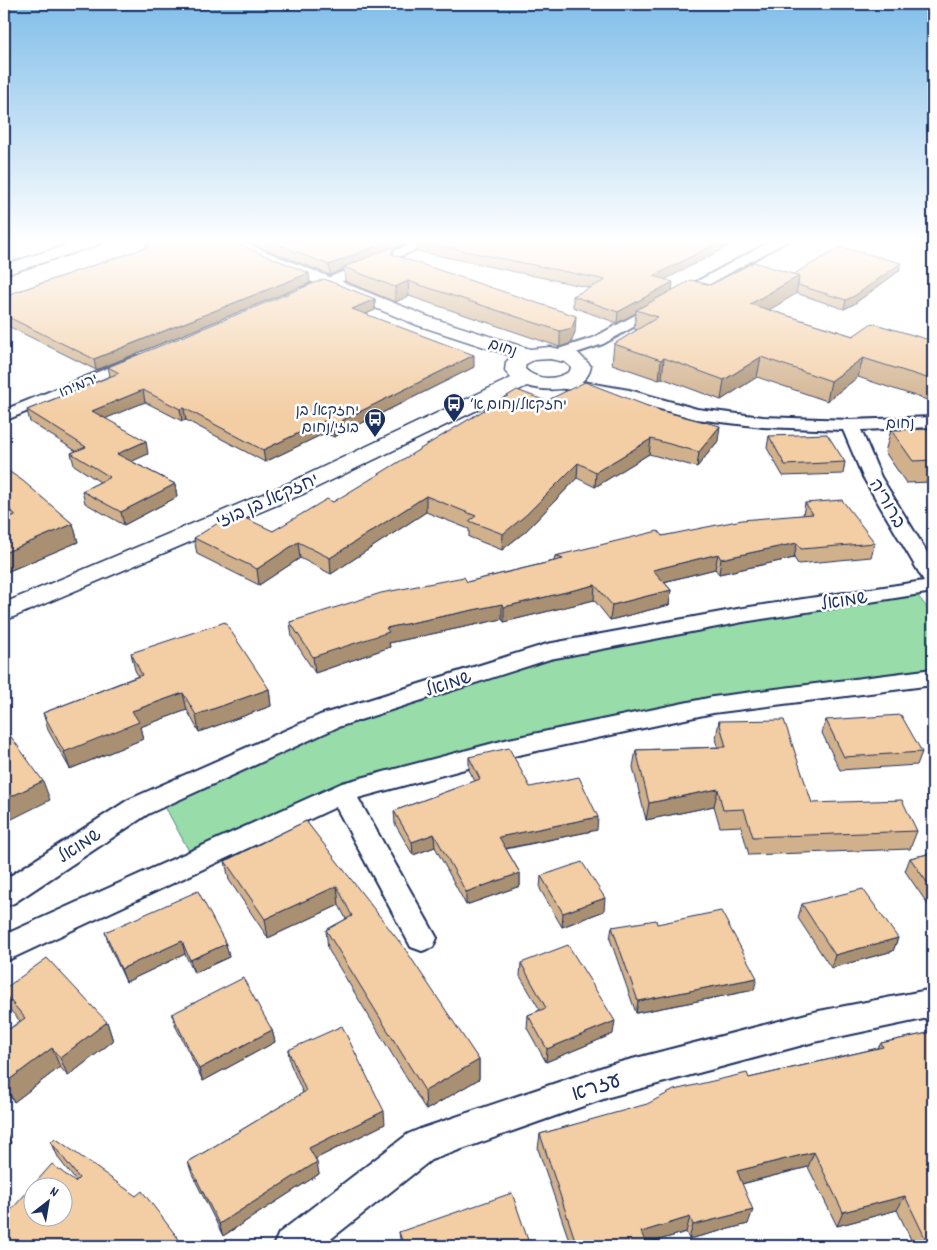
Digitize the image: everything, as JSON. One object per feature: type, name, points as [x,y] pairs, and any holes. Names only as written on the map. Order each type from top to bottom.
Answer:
[{"type":"street","name":"נחום","points":[[371,299],[423,321],[529,355],[558,354]]},
{"type":"street","points":[[558,354],[598,341],[674,299]]},
{"type":"street","points":[[529,355],[516,362],[514,366],[519,375],[542,383],[560,383],[569,381],[598,341]]},
{"type":"street","name":"ירמיהו","points":[[4,416],[154,354]]},
{"type":"street","points":[[558,354],[580,368]]},
{"type":"street","name":"נחום","points":[[580,368],[629,395]]},
{"type":"street","name":"יחזקאל בן בוזי","points":[[4,613],[297,488],[526,379]]},
{"type":"street","name":"נחום","points":[[560,383],[629,395],[696,414],[763,422],[850,424],[933,422]]},
{"type":"street","name":"ברוריה","points":[[850,424],[872,477],[933,579]]},
{"type":"street","name":"שמואל","points":[[4,895],[138,807],[329,721],[547,652],[743,615],[933,586]]},
{"type":"street","points":[[4,949],[342,793],[509,748],[713,706],[933,676]]},
{"type":"street","points":[[342,793],[422,938]]},
{"type":"street","name":"עזרא","points":[[292,1246],[420,1146],[609,1081],[814,1027],[933,1003]]},
{"type":"green space","points":[[918,596],[933,615],[933,668],[754,693],[376,775],[190,853],[163,803],[267,756],[374,713],[525,662],[765,617]]},
{"type":"building","points":[[4,299],[243,299],[94,359],[4,315]]},
{"type":"building","points":[[274,299],[374,299],[352,309],[474,355],[333,425],[324,421],[263,450],[184,408],[180,409],[143,390],[92,411],[146,441],[117,454],[175,484],[121,512],[82,491],[110,477],[71,453],[86,447],[27,410],[119,373],[108,367]]},
{"type":"building","points":[[464,299],[526,299],[576,316],[572,328],[560,331]]},
{"type":"building","points":[[582,299],[641,299],[618,312]]},
{"type":"building","points":[[656,299],[758,299],[750,304],[853,336],[872,323],[933,341],[933,380],[863,358],[831,381],[761,357],[724,380],[664,358],[661,360],[614,344],[658,317],[636,310]]},
{"type":"building","points":[[585,382],[658,410],[720,426],[699,452],[651,439],[596,472],[578,463],[526,515],[503,534],[469,521],[476,516],[426,496],[330,558],[298,542],[257,569],[194,538],[234,513],[273,531],[327,499],[333,502],[517,390],[546,401]]},
{"type":"building","points":[[933,429],[933,460],[913,461],[891,430]]},
{"type":"building","points":[[827,434],[845,462],[785,465],[769,436]]},
{"type":"building","points":[[4,468],[23,481],[73,524],[4,553],[4,519],[16,515],[4,506]]},
{"type":"building","points":[[842,500],[875,543],[801,549],[797,543],[721,559],[718,554],[653,570],[671,590],[612,605],[595,585],[504,607],[502,604],[386,628],[389,632],[313,657],[290,622],[381,593],[464,577],[467,582],[563,559],[555,556],[658,531],[662,536],[742,520],[813,514],[805,503]]},
{"type":"building","points":[[225,622],[269,689],[196,715],[183,693],[132,711],[139,722],[64,752],[43,713],[142,675],[131,653]]},
{"type":"building","points":[[901,715],[922,752],[844,757],[826,720]]},
{"type":"building","points":[[784,720],[812,803],[902,800],[917,831],[753,837],[744,809],[723,810],[718,789],[649,803],[636,750],[726,747],[719,721]]},
{"type":"building","points":[[4,727],[43,781],[4,800]]},
{"type":"building","points":[[509,748],[530,787],[579,777],[598,817],[499,837],[520,873],[466,892],[434,834],[412,842],[394,811],[480,779],[469,757]]},
{"type":"building","points":[[306,821],[405,949],[479,1060],[425,1091],[326,930],[352,916],[337,886],[265,919],[225,861]]},
{"type":"building","points":[[933,853],[933,891],[910,858]]},
{"type":"building","points":[[582,862],[605,898],[563,913],[541,876]]},
{"type":"building","points":[[863,889],[898,938],[835,955],[802,904]]},
{"type":"building","points":[[198,891],[226,944],[190,960],[182,941],[121,969],[105,932]]},
{"type":"building","points":[[721,911],[757,978],[638,1001],[612,927],[656,920],[657,924]]},
{"type":"building","points":[[568,945],[615,1021],[547,1049],[528,1015],[546,1008],[521,963]]},
{"type":"building","points":[[47,958],[107,1022],[60,1058],[52,1048],[5,1083],[4,1033],[25,1018],[4,993],[4,989]]},
{"type":"building","points":[[243,978],[272,1030],[199,1069],[172,1014]]},
{"type":"building","points":[[342,1026],[384,1111],[309,1148],[317,1162],[219,1224],[188,1162],[306,1091],[288,1050]]},
{"type":"building","points":[[933,1032],[933,1246],[929,1246],[905,1196],[843,1212],[814,1152],[737,1171],[753,1210],[693,1225],[690,1217],[641,1232],[647,1246],[577,1246],[540,1134],[647,1104],[674,1090],[747,1073],[749,1078],[883,1047],[881,1043]]},
{"type":"building","points":[[55,1138],[136,1196],[142,1191],[184,1246],[4,1246],[4,1218],[22,1198],[22,1228],[72,1228],[72,1180],[75,1182],[79,1178],[51,1142]]},
{"type":"building","points":[[52,1164],[70,1178],[40,1178]]},
{"type":"building","points":[[512,1193],[530,1246],[404,1246],[399,1232]]},
{"type":"place","name":"יחזקאל/נחום א׳","points":[[454,423]]},
{"type":"place","name":"יחזקאל בן בוזי/נחום","points":[[375,438]]}]
